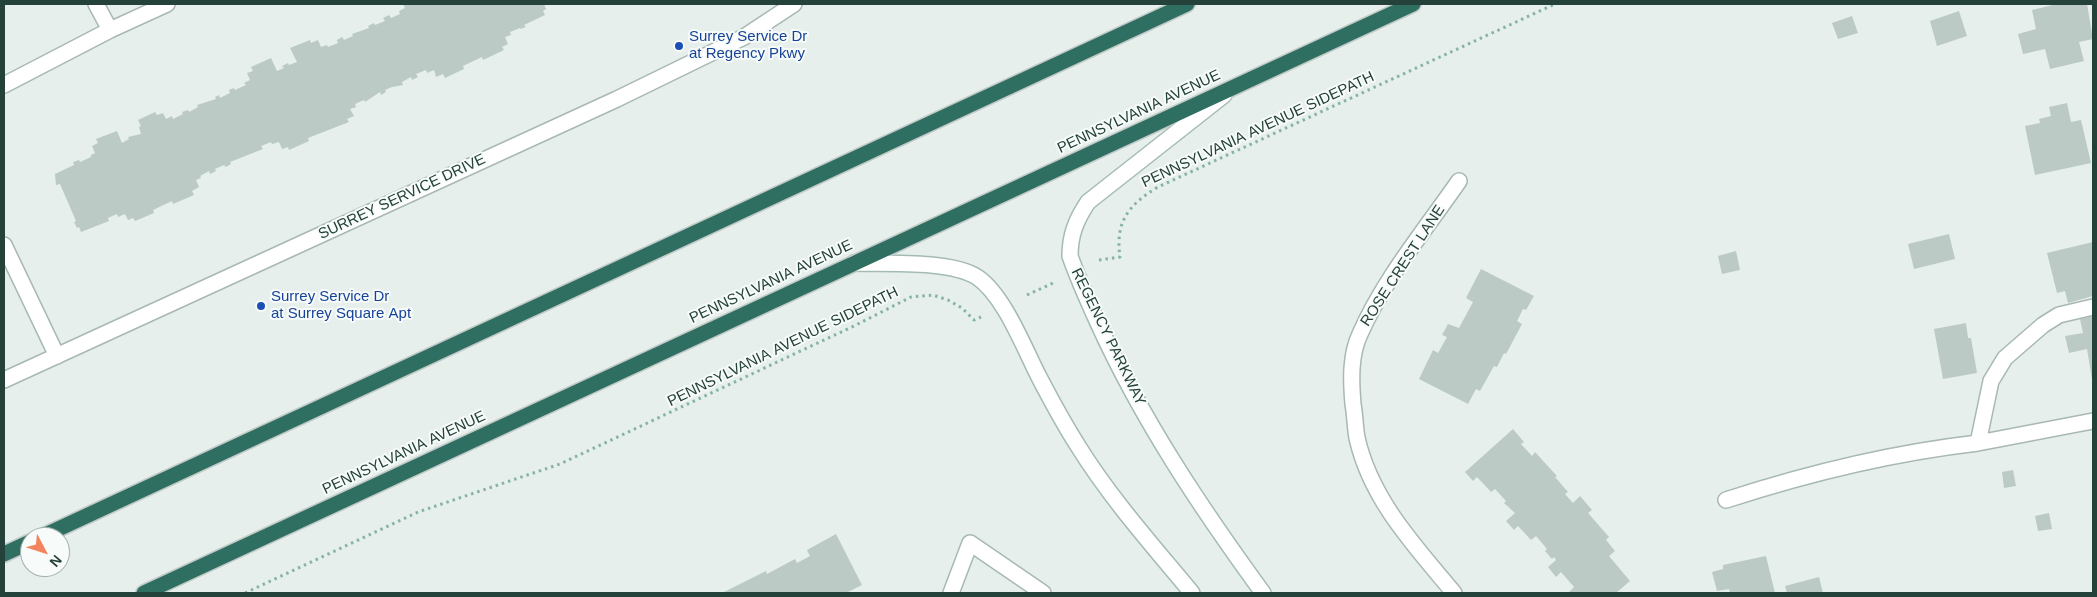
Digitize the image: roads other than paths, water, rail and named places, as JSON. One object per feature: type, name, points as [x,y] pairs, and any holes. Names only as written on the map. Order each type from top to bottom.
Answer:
[{"type":"highway","points":[[63,527],[1187,4]]},
{"type":"highway","name":"PENNSYLVANIA AVENUE","points":[[144,593],[1413,4]]},
{"type":"highway","points":[[4,554],[20,547]]},
{"type":"street","points":[[96,4],[110,30]]},
{"type":"street","points":[[4,85],[110,30],[167,4]]},
{"type":"street","name":"SURREY SERVICE DRIVE","points":[[4,380],[617,99],[744,37],[794,4]]},
{"type":"street","name":"REGENCY PARKWAY","points":[[1232,88],[1088,202],[1079,215],[1070,243],[1070,256],[1075,272],[1108,345],[1163,446],[1196,499],[1263,593]]},
{"type":"street","name":"ROSE CREST LANE","points":[[1454,593],[1396,522],[1381,499],[1369,474],[1357,438],[1351,387],[1353,358],[1360,335],[1386,287],[1459,182]]},
{"type":"street","points":[[4,245],[57,356]]},
{"type":"street","points":[[854,263],[945,266],[977,277],[986,284],[1003,306],[1052,402],[1079,448],[1147,539],[1192,593]]},
{"type":"street","points":[[1978,443],[1991,381],[2004,358],[2043,325],[2059,315],[2093,307]]},
{"type":"street","points":[[1726,500],[1791,479],[1830,469],[1929,449],[1978,443],[2093,422]]},
{"type":"street","points":[[951,593],[970,543],[1043,593]]},
{"type":"place","name":"Surrey Service Dr at Regency Pkwy","points":[[679,46]]},
{"type":"place","name":"Surrey Service Dr at Surrey Square Apt","points":[[261,306]]}]
